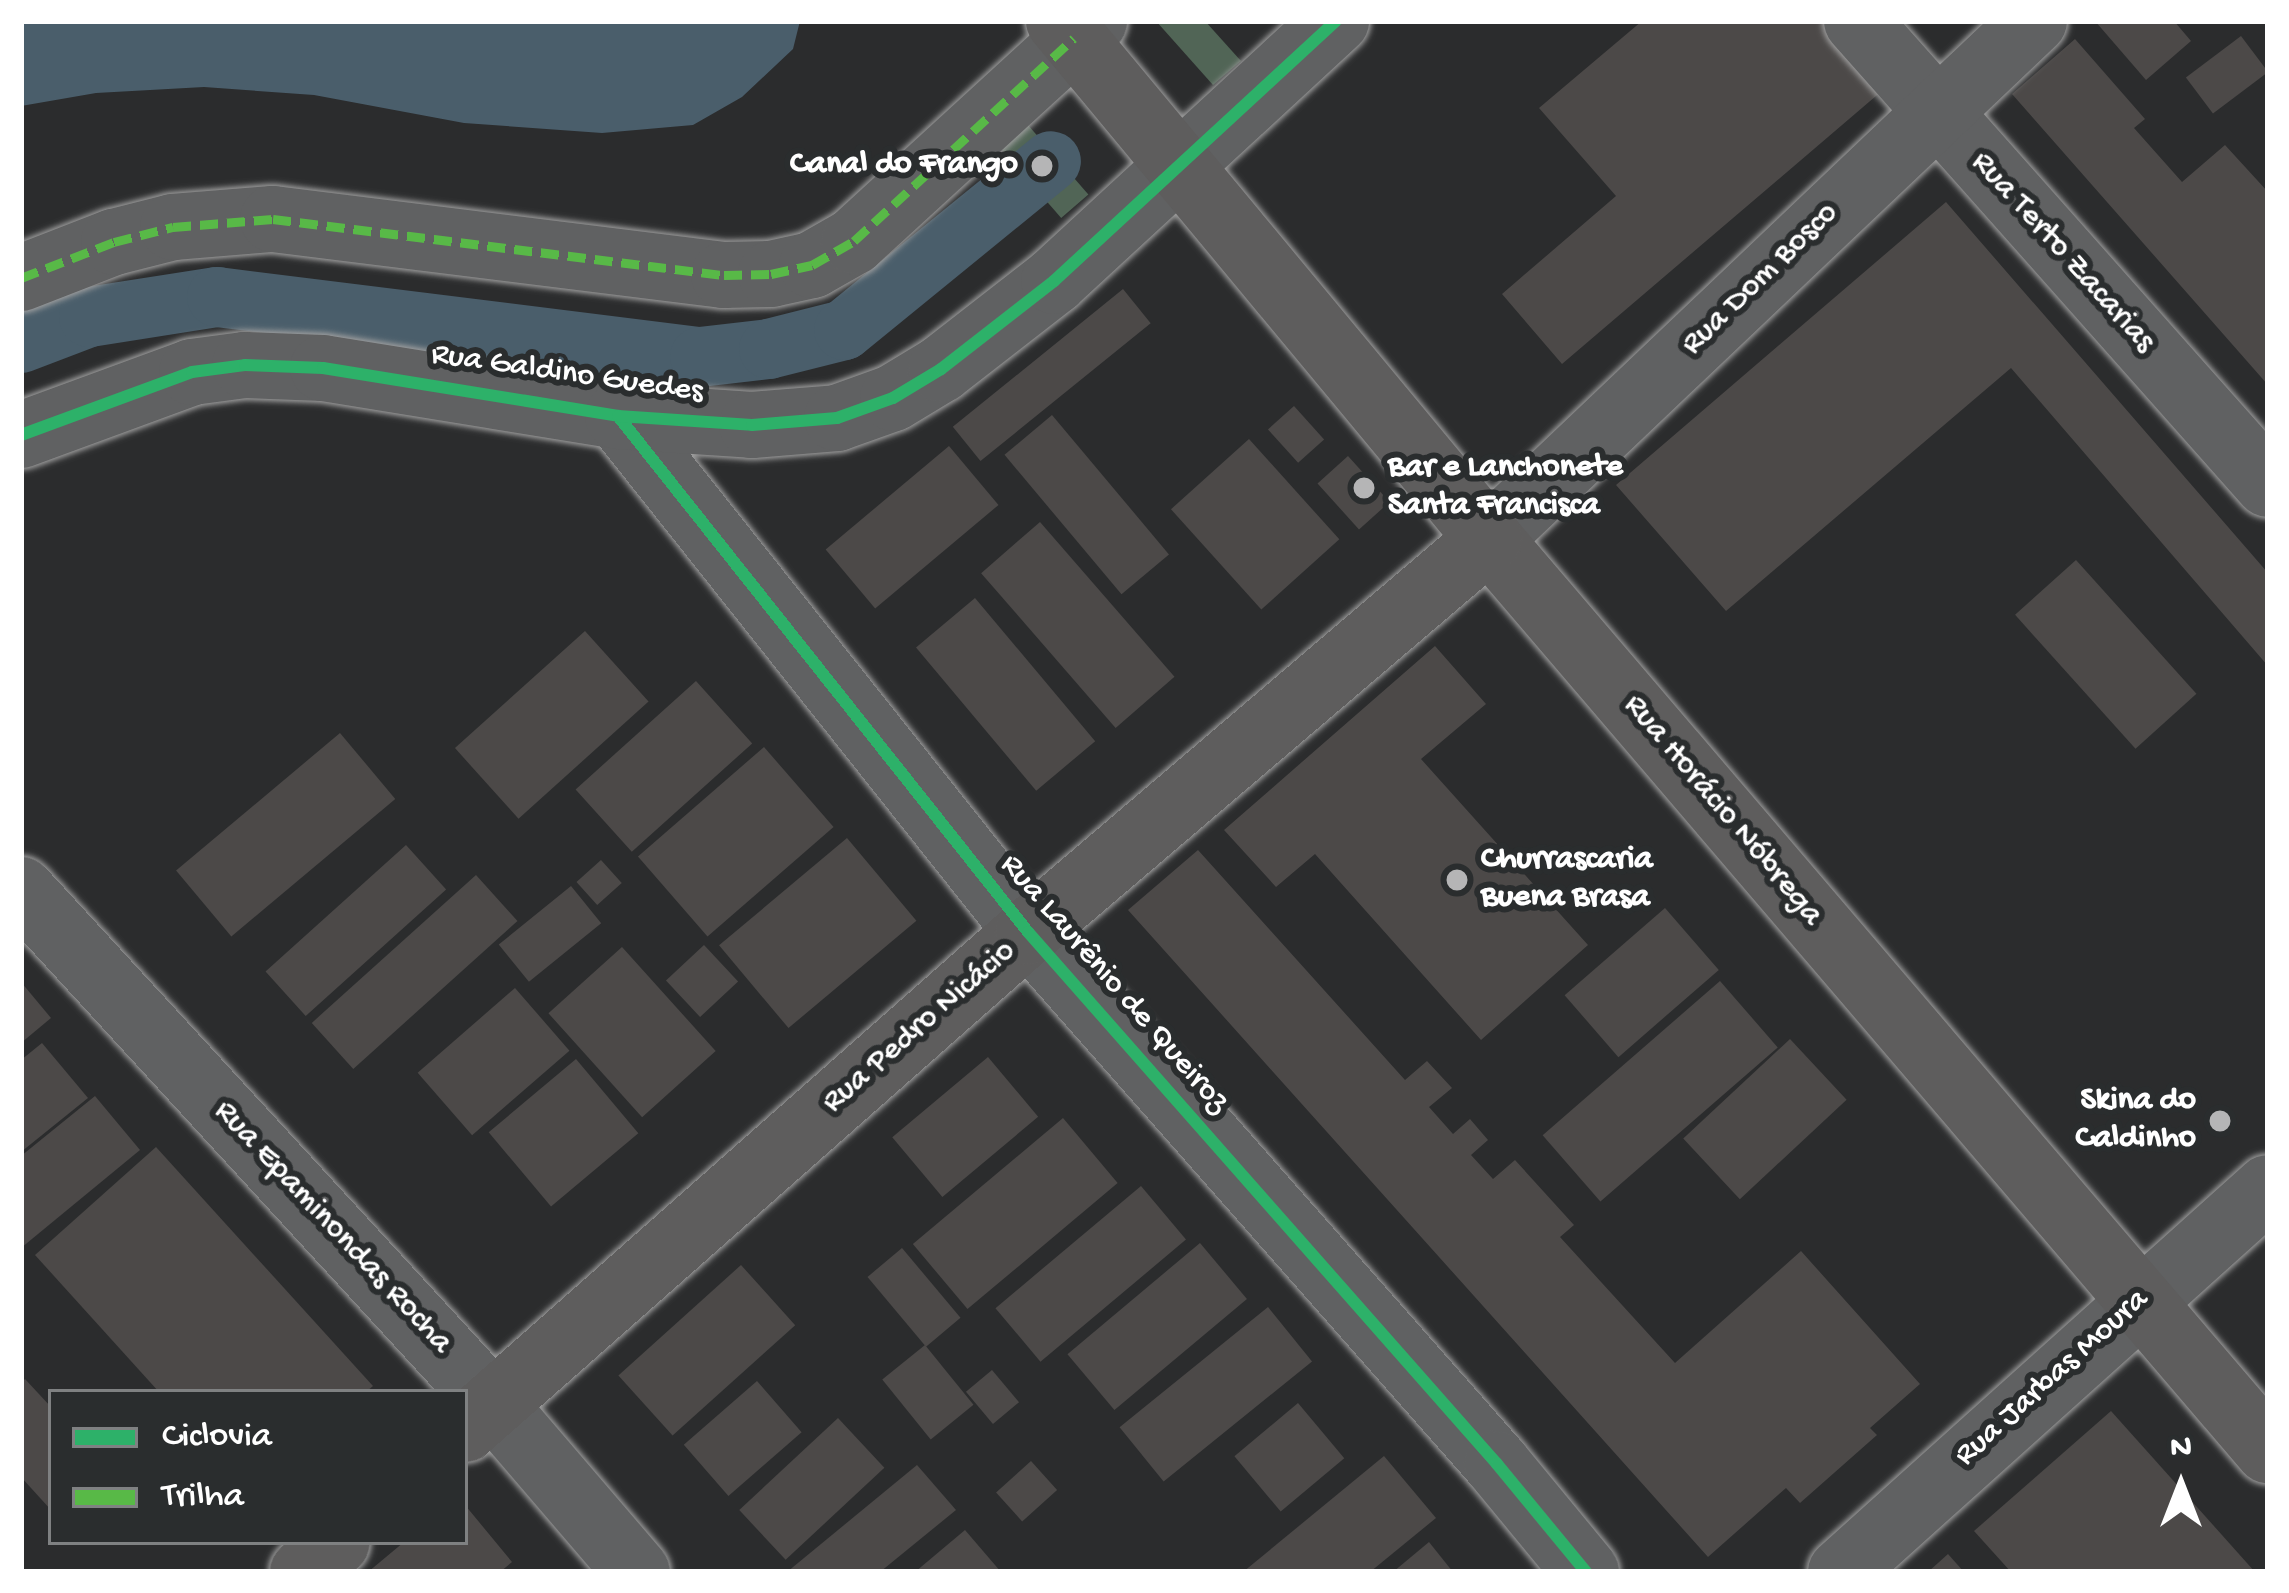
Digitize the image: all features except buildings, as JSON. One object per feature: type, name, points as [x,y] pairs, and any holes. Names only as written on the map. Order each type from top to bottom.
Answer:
[{"type":"main road","name":"Rua Horácio Nóbrega","points":[[1076,27],[1182,168],[1490,539],[2268,1450]]},
{"type":"main road","name":"Rua Pedro Nicácio","points":[[479,1416],[1028,932],[1490,539]]},
{"type":"main road","points":[[303,1572],[334,1545]]},
{"type":"street","name":"Rua Galdino Guedes","points":[[21,435],[170,379],[245,364],[323,368],[618,416],[752,425],[837,418],[893,398],[941,369],[1035,296],[1182,168],[1336,21]]},
{"type":"street","name":"Rua Terto Zacarias","points":[[1857,21],[2268,484]]},
{"type":"street","name":"Rua Dom Bosco","points":[[1490,539],[2034,21]]},
{"type":"street","points":[[42,270],[173,227],[273,219],[724,275],[771,274],[812,265],[854,241],[1076,27]]},
{"type":"street","name":"Rua Laurênio de Queiroz","points":[[618,416],[1028,932],[1497,1464],[1586,1572]]},
{"type":"street","name":"Rua Epaminondas Rocha","points":[[21,890],[455,1389]]},
{"type":"street","name":"Rua Jarbas Moura","points":[[1841,1572],[2268,1188]]},
{"type":"street","name":"Rua Epaminondas Rocha","points":[[479,1416],[637,1572]]},
{"type":"green space","points":[[1156,21],[1205,21],[1241,61],[1213,85]]},
{"type":"green space","points":[[1028,125],[1088,194],[1061,218],[1001,149]]},
{"type":"water","points":[[21,21],[800,21],[793,49],[742,97],[693,125],[602,133],[464,123],[314,95],[204,87],[96,93],[21,106]]},
{"type":"waterway","name":"Canal do Frango","points":[[21,343],[89,317],[217,297],[700,357],[769,349],[844,330],[1051,161]]},
{"type":"marked path","points":[[21,278],[114,242],[173,227],[273,219],[724,275],[771,274],[812,265],[854,241],[1074,38]]},
{"type":"cycle path","points":[[21,435],[192,372],[245,365],[323,368],[618,416],[752,425],[837,418],[893,398],[941,369],[1054,281],[1336,21]]},
{"type":"cycle path","points":[[618,416],[1028,932],[1497,1464],[1586,1572]]},
{"type":"place","name":"Canal do Frango","points":[[1042,166]]},
{"type":"place","name":"Bar e Lanchonete Santa Francisca","points":[[1364,488]]},
{"type":"place","name":"Churrascaria Buena Brasa","points":[[1457,880]]},
{"type":"place","name":"Skina do Caldinho","points":[[2220,1121]]}]
